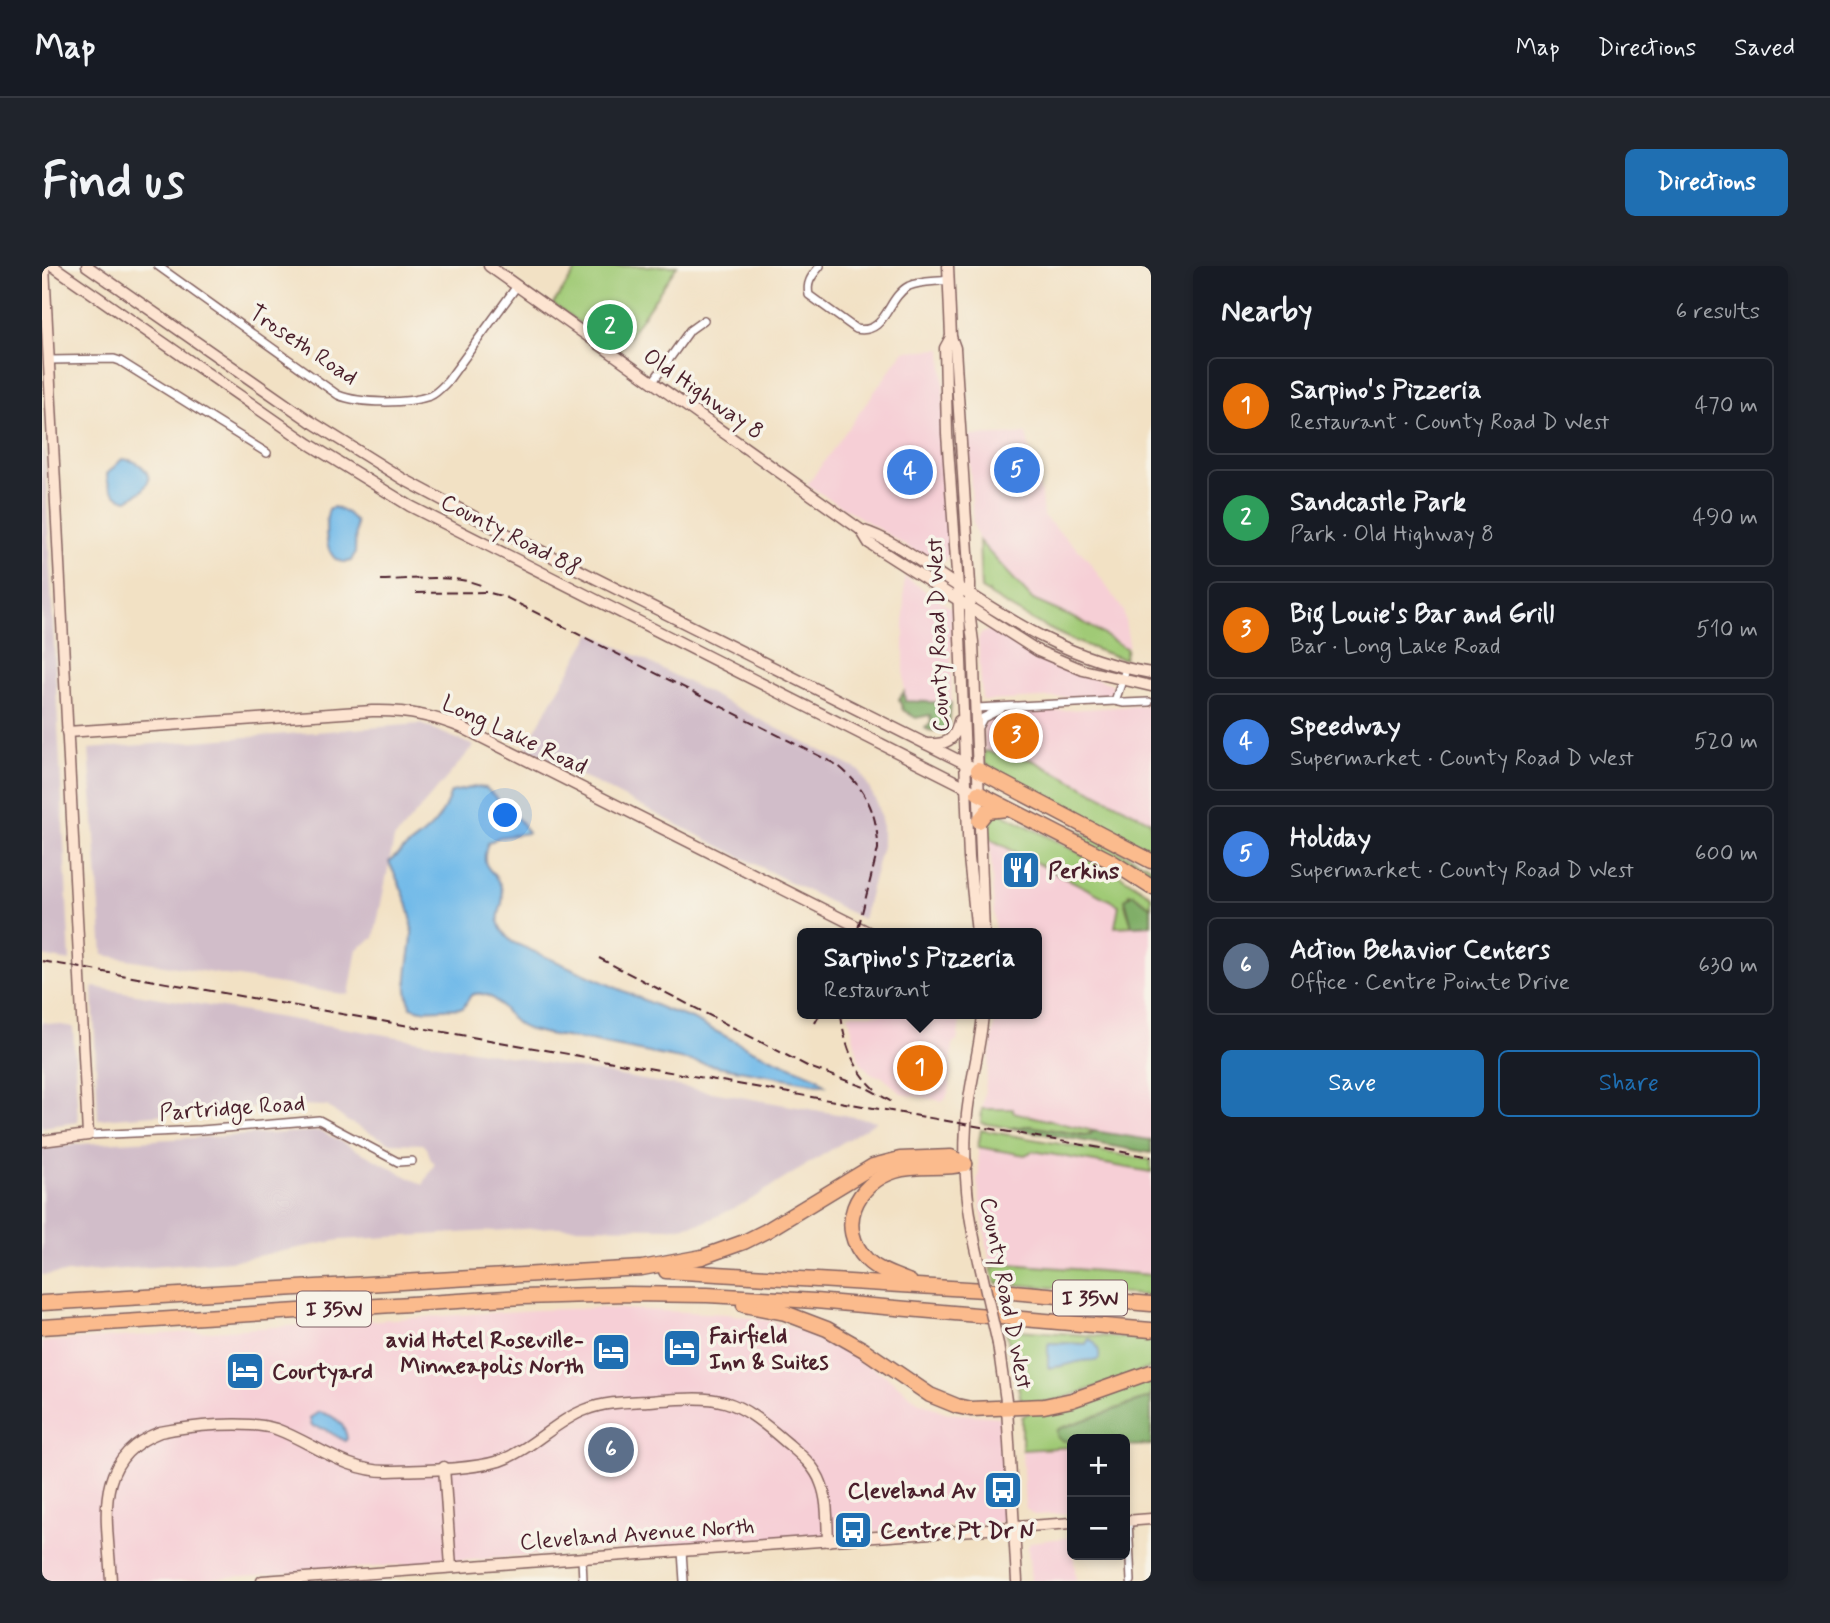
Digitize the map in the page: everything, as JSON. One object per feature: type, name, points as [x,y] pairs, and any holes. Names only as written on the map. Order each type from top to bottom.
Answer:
[{"type":"highway","points":[[978,770],[1151,861]]},
{"type":"highway","points":[[971,791],[1109,860],[1151,887]]},
{"type":"highway","points":[[979,821],[987,811],[1008,809]]},
{"type":"highway","points":[[626,1269],[678,1263],[744,1242],[784,1220],[860,1171],[879,1163],[900,1159],[951,1157],[965,1164]]},
{"type":"highway","points":[[919,1286],[874,1266],[862,1254],[852,1227],[856,1202],[864,1189],[896,1171],[918,1167],[951,1168],[965,1164]]},
{"type":"highway","name":"I 35W","points":[[42,1303],[626,1269],[919,1286],[1151,1304]]},
{"type":"highway","points":[[627,1294],[741,1304],[785,1313],[845,1338],[918,1388],[942,1401],[971,1409],[1023,1409],[1063,1402],[1151,1372]]},
{"type":"highway","name":"I 35W","points":[[42,1327],[523,1297],[627,1294],[815,1301],[1151,1330]]},
{"type":"street","points":[[42,1141],[88,1135],[44,266]]},
{"type":"street","name":"County Road 88","points":[[53,266],[309,444],[410,506],[971,791]]},
{"type":"street","name":"County Road 88","points":[[87,266],[310,421],[403,479],[496,529],[978,770]]},
{"type":"street","name":"Troseth Road","points":[[158,266],[338,395],[366,402],[433,395],[447,382],[517,286]]},
{"type":"street","name":"Old Highway 8","points":[[489,266],[861,530],[877,535],[920,560],[1035,635],[1077,654],[1126,669],[1151,673]]},
{"type":"street","points":[[820,266],[807,286],[809,295],[856,330],[864,331],[877,325],[901,292],[909,286],[948,280]]},
{"type":"street","name":"County Road D West","points":[[948,266],[976,708],[978,770],[971,791],[969,858],[976,928]]},
{"type":"street","points":[[652,383],[690,330],[704,320]]},
{"type":"street","name":"County Road D West","points":[[951,337],[945,348],[947,434],[959,601],[964,764],[979,821],[984,928]]},
{"type":"street","points":[[49,360],[120,361],[267,453]]},
{"type":"street","name":"Old Highway 8","points":[[861,530],[869,544],[1033,648],[1061,662],[1122,681],[1151,686]]},
{"type":"street","points":[[920,560],[941,568],[946,567],[956,556]]},
{"type":"street","points":[[973,642],[973,636],[979,627],[998,625]]},
{"type":"street","points":[[1115,701],[1126,669]]},
{"type":"street","points":[[976,708],[1115,701],[1149,702]]},
{"type":"street","points":[[976,730],[983,718],[1009,706]]},
{"type":"street","name":"Long Lake Road","points":[[67,732],[372,711],[426,715],[463,728],[860,928]]},
{"type":"street","points":[[924,744],[951,740],[962,712]]},
{"type":"street","name":"County Road D West","points":[[983,1019],[966,1124],[965,1164],[969,1212],[998,1344],[1007,1408],[1017,1581]]},
{"type":"street","name":"Partridge Road","points":[[88,1135],[201,1130],[319,1120],[398,1162],[412,1161]]},
{"type":"street","points":[[111,1581],[106,1509],[110,1478],[115,1467],[130,1449],[148,1436],[160,1432],[239,1425],[262,1426],[281,1432],[344,1462],[366,1469],[391,1471],[477,1465],[501,1460],[576,1414],[600,1405],[693,1398],[719,1399],[752,1414],[810,1464],[824,1491],[828,1541]]},
{"type":"street","points":[[444,1467],[451,1567]]},
{"type":"street","points":[[1130,1521],[1151,1519]]},
{"type":"street","name":"Cleveland Avenue North","points":[[262,1581],[1067,1523]]},
{"type":"street","points":[[682,1551],[684,1581]]},
{"type":"street","points":[[582,1558],[583,1581]]},
{"type":"street","points":[[1130,1560],[1132,1581]]},
{"type":"shaded area","points":[[942,349],[950,551],[945,561],[938,564],[807,485],[904,351]]},
{"type":"shaded area","points":[[42,410],[70,961],[42,956]]},
{"type":"shaded area","points":[[1026,434],[1041,494],[1043,516],[1086,557],[1123,610],[1129,643],[1127,649],[1083,622],[1033,600],[979,541],[973,524],[968,436]]},
{"type":"shaded area","points":[[904,576],[952,609],[951,703],[904,701]]},
{"type":"shaded area","points":[[989,630],[1053,664],[1112,684],[1113,692],[1108,695],[984,701],[978,639]]},
{"type":"shaded area","points":[[592,633],[860,771],[876,801],[882,823],[882,846],[863,919],[525,747]]},
{"type":"shaded area","points":[[1151,705],[1151,822],[1032,760],[984,751],[983,726],[988,719],[1000,714]]},
{"type":"shaded area","points":[[421,724],[474,746],[394,839],[374,938],[357,949],[349,995],[103,955],[89,749]]},
{"type":"shaded area","points":[[990,839],[1119,905],[1115,927],[1151,925],[1151,1140],[1094,1131],[1012,1110],[982,1109],[995,1019],[1042,1019],[1042,928],[995,928]]},
{"type":"shaded area","points":[[93,987],[877,1121],[747,1202],[702,1223],[674,1228],[556,1227],[340,1240],[231,1261],[42,1275],[42,1149],[80,1144],[321,1131],[423,1185],[435,1163],[423,1144],[391,1143],[347,1121],[327,1106],[299,1105],[98,1119]]},
{"type":"shaded area","points":[[849,1019],[960,1019],[957,1042],[953,1042],[950,1087],[943,1101],[902,1094],[883,1077],[871,1074],[859,1060]]},
{"type":"shaded area","points":[[42,1022],[73,1027],[78,1122],[42,1127]]},
{"type":"shaded area","points":[[978,1147],[1025,1155],[1033,1151],[1151,1172],[1151,1275],[1009,1264],[991,1268],[977,1179]]},
{"type":"shaded area","points":[[601,1308],[728,1314],[772,1321],[846,1350],[918,1401],[947,1413],[1001,1417],[1008,1522],[174,1581],[42,1581],[42,1342]]},
{"type":"shaded area","points":[[1067,1447],[1067,1513],[1034,1515],[1025,1508],[1022,1450]]},
{"type":"shaded area","points":[[1067,1538],[1067,1560],[1074,1560],[1076,1581],[1031,1581],[1028,1547],[1031,1542]]},
{"type":"green space","points":[[579,266],[677,266],[619,351],[553,304]]},
{"type":"green space","points":[[979,541],[1033,600],[1083,622],[1127,649],[1124,659],[1054,631],[981,589]]},
{"type":"green space","points":[[904,692],[905,701],[951,703],[949,726],[937,730],[925,728],[931,723],[930,715],[916,718],[903,710],[899,699]]},
{"type":"green space","points":[[984,751],[1032,760],[1148,820],[1151,822],[1151,850],[985,764]]},
{"type":"green space","points":[[1000,812],[1111,869],[1151,895],[1151,907],[1129,894],[1125,904],[1132,926],[1115,927],[1119,905],[990,839],[988,819]]},
{"type":"green space","points":[[1068,825],[1151,867],[1151,879],[1065,830]]},
{"type":"green space","points":[[1133,894],[1151,907],[1151,925],[1132,926],[1125,899]]},
{"type":"green space","points":[[982,1109],[1013,1109],[1013,1112],[1094,1131],[1086,1135],[1029,1126],[1011,1128],[981,1123]]},
{"type":"green space","points":[[1029,1126],[1080,1135],[1089,1135],[1094,1131],[1151,1140],[1151,1153],[1011,1128]]},
{"type":"green space","points":[[981,1130],[1151,1160],[1151,1172],[1033,1151],[1025,1155],[978,1147]]},
{"type":"green space","points":[[1009,1264],[1151,1275],[1151,1296],[996,1283],[991,1268]]},
{"type":"green space","points":[[1006,1329],[1151,1340],[1151,1368],[1058,1400],[1022,1405]],"holes":[[[1090,1339],[1094,1342],[1091,1359],[1049,1368],[1049,1343],[1086,1344]]]},
{"type":"green space","points":[[1151,1377],[1151,1397],[1058,1429],[1062,1441],[1067,1440],[1067,1447],[1022,1450],[1022,1417]]},
{"type":"green space","points":[[1151,1397],[1151,1445],[1130,1446],[1130,1434],[1067,1434],[1067,1441],[1062,1441],[1058,1438],[1058,1429]]},
{"type":"water","points":[[122,459],[140,465],[149,480],[143,490],[128,500],[116,494],[107,479],[107,474]]},
{"type":"water","points":[[334,507],[347,513],[356,522],[355,553],[351,561],[342,562],[335,559],[328,544],[327,516],[329,509]]},
{"type":"water","points":[[475,787],[486,788],[520,821],[528,833],[499,837],[488,843],[485,852],[486,864],[498,881],[503,895],[498,920],[512,942],[692,1019],[752,1050],[817,1077],[825,1085],[537,1032],[520,1025],[495,1000],[480,994],[471,995],[463,1008],[421,1010],[411,1007],[407,976],[412,936],[411,917],[389,862],[433,825],[451,792]]},
{"type":"water","points":[[1089,1339],[1097,1348],[1099,1359],[1048,1367],[1049,1343],[1086,1344]]},
{"type":"water","points":[[319,1412],[333,1417],[341,1424],[346,1433],[345,1441],[324,1429],[312,1426],[310,1418]]},
{"type":"railway","points":[[381,580],[446,578],[483,586]]},
{"type":"railway","points":[[416,593],[486,592],[505,597],[837,765],[862,792],[876,824],[878,849],[858,928]]},
{"type":"railway","points":[[599,958],[809,1067],[867,1088],[892,1102]]},
{"type":"railway","points":[[42,961],[1151,1157]]},
{"type":"railway","points":[[815,1023],[817,1019]]},
{"type":"railway","points":[[842,1019],[844,1035],[855,1064],[875,1089]]},
{"type":"place","name":"Sandcastle Park","points":[[610,327]]},
{"type":"place","name":"Holiday","points":[[1017,470]]},
{"type":"place","name":"Speedway","points":[[910,472]]},
{"type":"place","name":"Big Louie's Bar and Grill","points":[[1016,736]]},
{"type":"place","name":"Perkins","points":[[1021,870]]},
{"type":"place","name":"Sarpino's Pizzeria","points":[[920,1068]]},
{"type":"place","name":"Fairfield Inn & Suites","points":[[682,1348]]},
{"type":"place","name":"avid Hotel Roseville- Minneapolis North","points":[[611,1352]]},
{"type":"place","name":"Courtyard","points":[[245,1371]]},
{"type":"place","name":"Action Behavior Centers","points":[[611,1450]]},
{"type":"place","name":"Cleveland Av","points":[[1003,1490]]},
{"type":"place","name":"Centre Pt Dr N","points":[[853,1530]]}]
